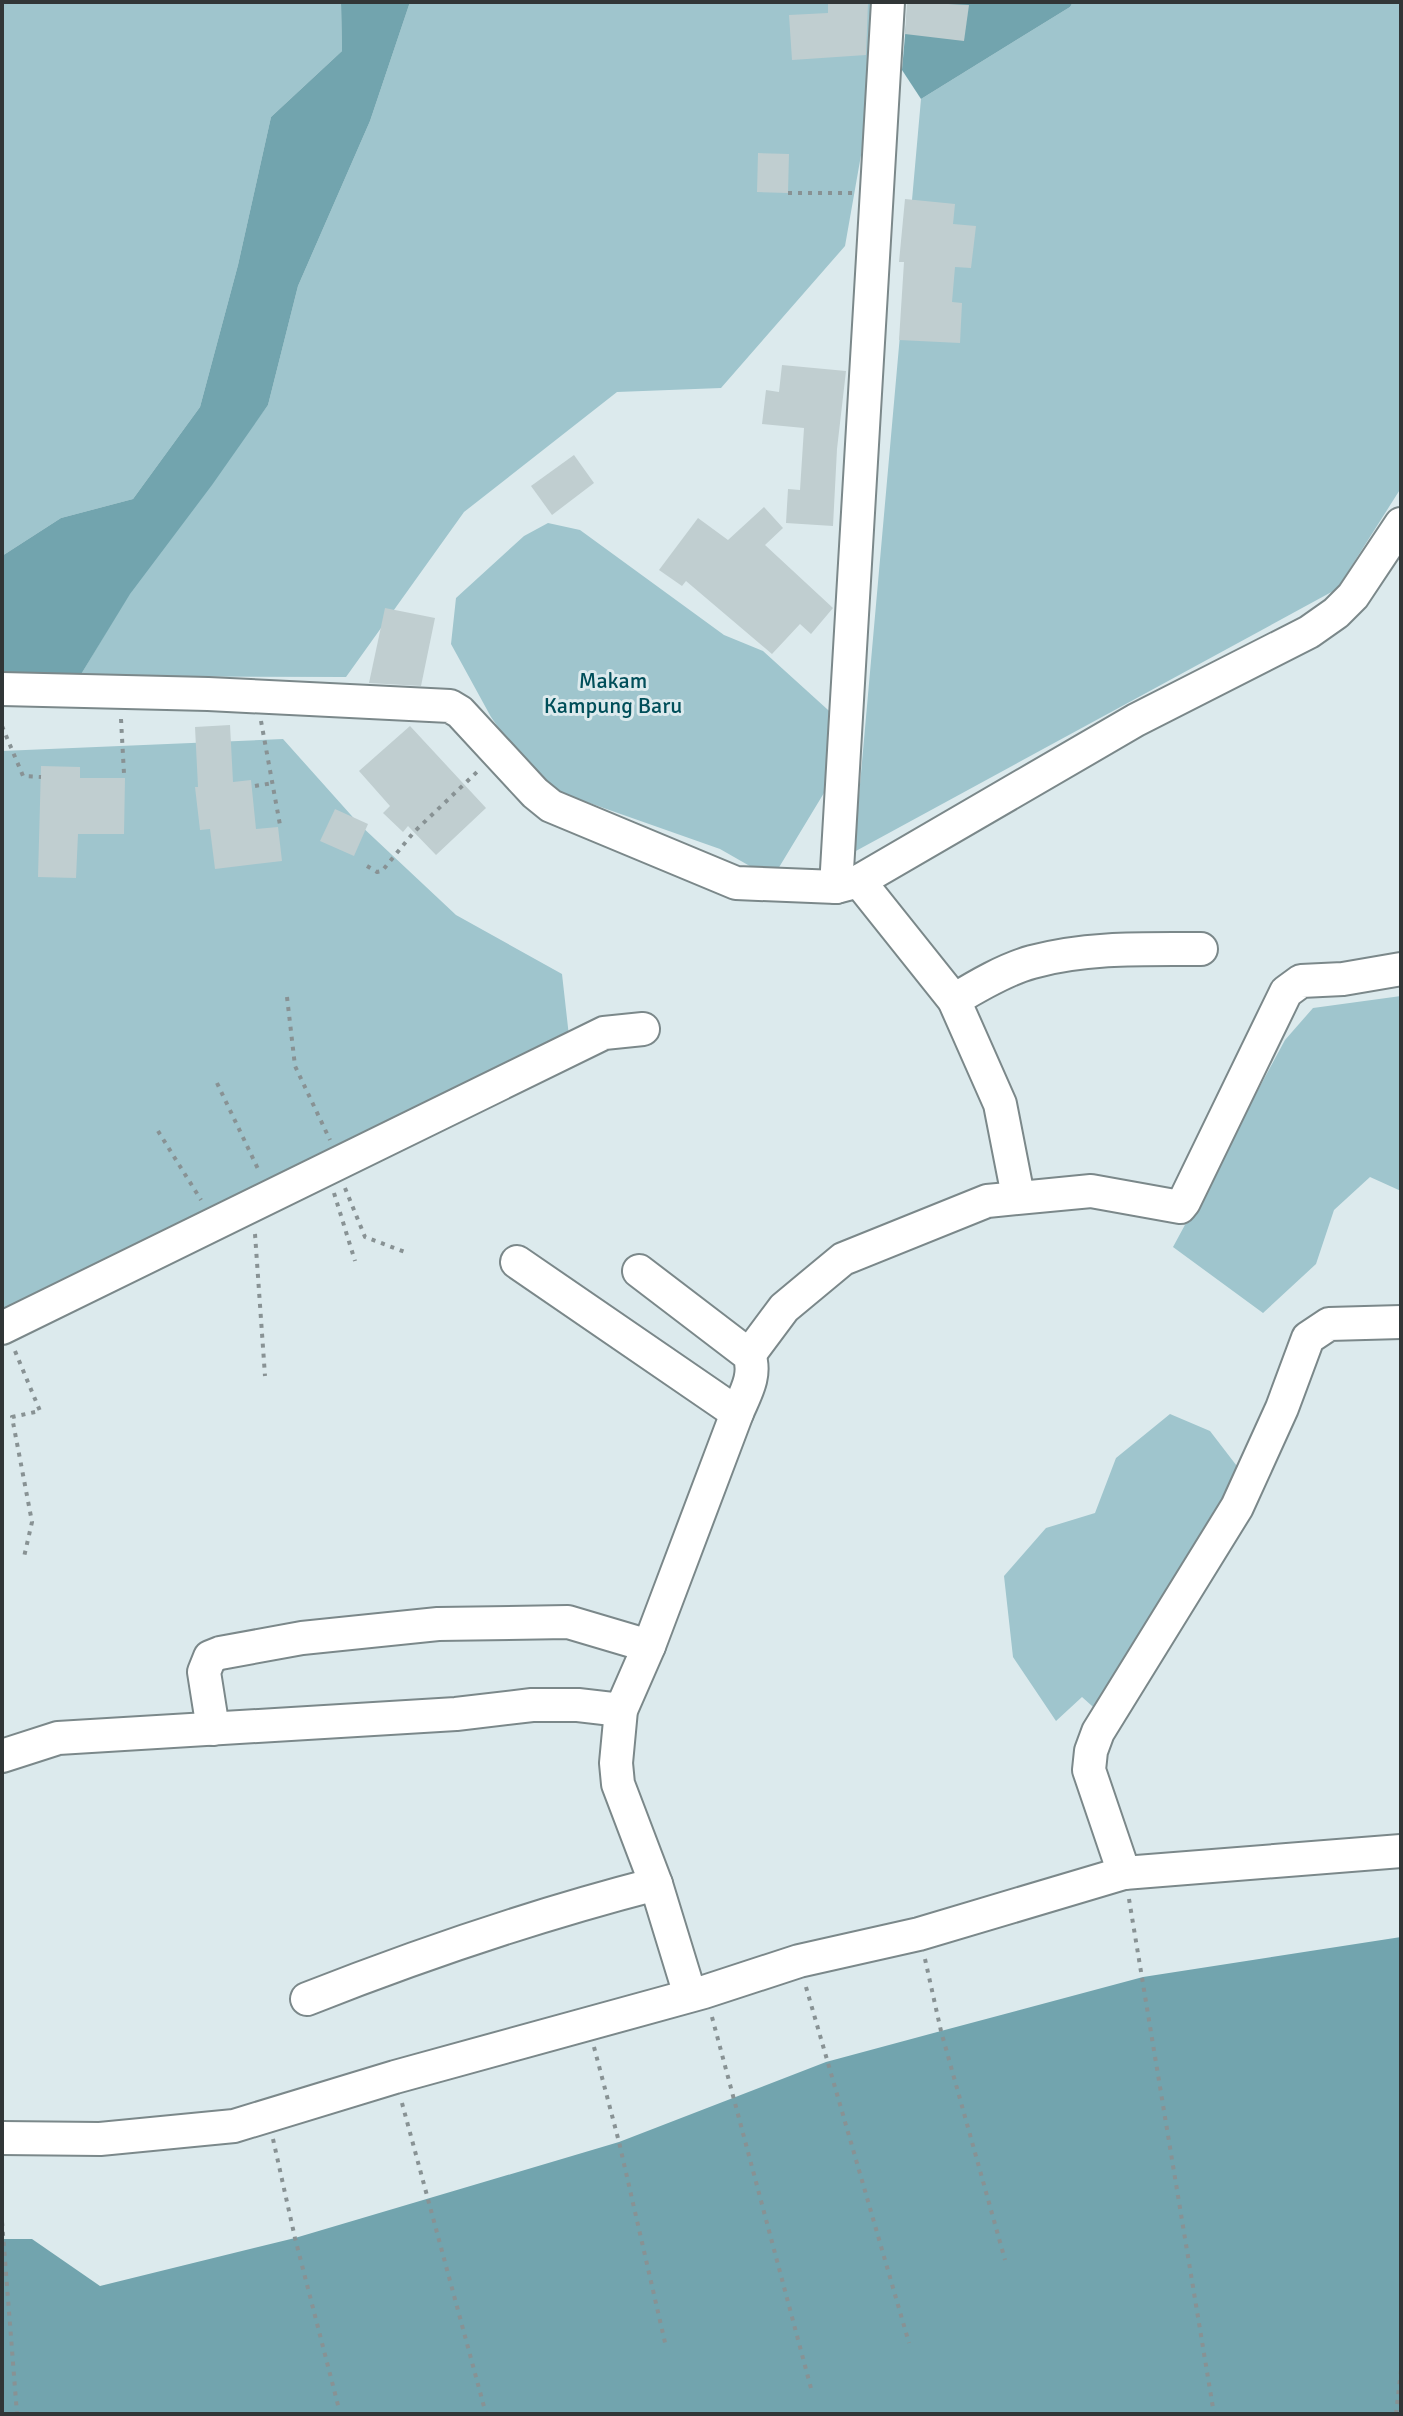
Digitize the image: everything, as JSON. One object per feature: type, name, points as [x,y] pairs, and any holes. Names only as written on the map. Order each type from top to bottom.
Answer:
[{"type":"street","points":[[888,2],[848,884],[954,1000],[1000,1104],[1018,1196]]},
{"type":"street","points":[[2,689],[255,695],[450,706],[460,712],[535,793],[551,806],[736,883],[848,884],[1136,720],[1309,632],[1353,596],[1401,524]]},
{"type":"street","points":[[954,1000],[1031,962],[1136,949],[1201,949]]},
{"type":"street","points":[[749,1355],[784,1308],[843,1259],[987,1201],[1091,1191],[1180,1207],[1286,992],[1301,981],[1343,979],[1401,969]]},
{"type":"street","points":[[4,1327],[604,1033],[643,1029]]},
{"type":"street","points":[[517,1262],[737,1413]]},
{"type":"street","points":[[639,1271],[749,1355],[752,1363],[752,1374],[649,1646],[621,1710],[616,1763],[618,1784],[697,1994]]},
{"type":"street","points":[[1124,1873],[1089,1770],[1091,1751],[1098,1732],[1237,1507],[1282,1408],[1308,1338],[1329,1324],[1401,1322]]},
{"type":"street","points":[[213,1729],[204,1672],[210,1657],[220,1653],[302,1638],[438,1624],[568,1622],[649,1646]]},
{"type":"street","points":[[2,1756],[58,1738],[456,1714],[532,1705],[578,1705],[621,1710]]},
{"type":"street","points":[[2,2138],[100,2139],[234,2126],[395,2077],[697,1994],[799,1961],[919,1934],[1124,1873],[1401,1851]]},
{"type":"street","points":[[307,1999],[423,1954],[573,1905],[656,1884]]},
{"type":"path","points":[[788,193],[879,193]]},
{"type":"path","points":[[120,693],[124,774]]},
{"type":"path","points":[[255,695],[280,825]]},
{"type":"path","points":[[2,726],[23,776],[41,777]]},
{"type":"path","points":[[367,866],[377,872],[382,871],[414,832],[498,751]]},
{"type":"path","points":[[255,786],[273,783]]},
{"type":"path","points":[[287,997],[295,1066],[365,1237],[405,1252]]},
{"type":"path","points":[[217,1083],[262,1200],[265,1376]]},
{"type":"path","points":[[158,1131],[215,1223]]},
{"type":"path","points":[[334,1164],[355,1261]]},
{"type":"path","points":[[4,1327],[40,1411],[12,1417],[32,1522],[24,1557]]},
{"type":"path","points":[[1124,1873],[1214,2414]]},
{"type":"path","points":[[919,1934],[941,2031],[1005,2260]]},
{"type":"path","points":[[799,1961],[909,2343]]},
{"type":"path","points":[[697,1994],[812,2392]]},
{"type":"path","points":[[588,2025],[619,2142],[666,2347]]},
{"type":"path","points":[[395,2077],[486,2414]]},
{"type":"path","points":[[268,2117],[339,2409]]},
{"type":"path","points":[[2,2222],[17,2414]]},
{"type":"path","points":[[1396,2414],[1401,2370]]},
{"type":"green space","points":[[2,2],[341,2],[342,51],[271,117],[238,265],[200,407],[133,499],[61,518],[2,556]]},
{"type":"green space","points":[[410,2],[875,2],[870,104],[845,246],[721,388],[617,392],[464,512],[346,677],[80,676],[129,594],[268,405],[298,286],[370,121]]},
{"type":"green space","points":[[1073,2],[1401,2],[1401,488],[1337,589],[854,852],[921,99],[1070,7]]},
{"type":"green space","name":"Makam Kampung Baru","points":[[548,523],[580,530],[724,635],[763,651],[838,719],[830,783],[778,869],[755,869],[720,849],[561,793],[526,767],[491,717],[451,644],[456,598],[524,536]]},
{"type":"green space","points":[[283,739],[359,824],[456,915],[562,974],[571,1054],[2,1340],[2,751]]},
{"type":"green space","points":[[1401,996],[1401,1191],[1370,1177],[1334,1210],[1316,1264],[1263,1313],[1173,1247],[1285,1040],[1313,1008]]},
{"type":"green space","points":[[1170,1414],[1210,1431],[1243,1474],[1101,1714],[1082,1697],[1056,1721],[1013,1657],[1004,1576],[1046,1528],[1095,1513],[1116,1458]]},
{"type":"shaded area","points":[[341,2],[410,2],[370,121],[298,286],[268,405],[130,594],[80,676],[2,672],[2,556],[61,518],[133,499],[200,407],[238,265],[271,117],[342,51]]},
{"type":"shaded area","points":[[908,2],[1073,2],[1070,7],[921,99],[902,70]]},
{"type":"shaded area","points":[[1401,1937],[1401,2414],[2,2414],[2,2239],[32,2239],[100,2286],[295,2238],[619,2142],[826,2062],[941,2031],[1143,1977]]},
{"type":"building","points":[[828,2],[868,2],[866,55],[792,60],[789,15],[828,13]]},
{"type":"building","points":[[907,2],[969,5],[964,41],[905,34]]},
{"type":"building","points":[[758,153],[789,154],[788,193],[757,192]]},
{"type":"building","points":[[905,199],[955,204],[953,224],[976,226],[971,268],[955,267],[952,302],[962,303],[960,343],[899,340],[904,262],[899,262]]},
{"type":"building","points":[[782,365],[846,371],[837,449],[833,526],[786,523],[788,489],[800,490],[804,428],[762,424],[766,390],[779,392]]},
{"type":"building","points":[[574,455],[594,483],[552,515],[531,486]]},
{"type":"building","points":[[764,507],[783,528],[765,545],[833,608],[811,634],[800,624],[772,654],[686,581],[682,586],[659,570],[698,518],[728,540]]},
{"type":"building","points":[[385,608],[435,618],[421,686],[369,683]]},
{"type":"building","points":[[230,725],[233,782],[251,780],[256,829],[278,827],[282,861],[215,869],[210,829],[200,830],[195,787],[198,787],[195,727]]},
{"type":"building","points":[[410,726],[486,808],[436,855],[408,826],[403,832],[383,813],[390,806],[359,771]]},
{"type":"building","points":[[41,766],[80,767],[80,778],[125,778],[124,834],[78,834],[76,878],[38,877]]},
{"type":"building","points":[[335,809],[368,824],[354,856],[320,841]]}]
